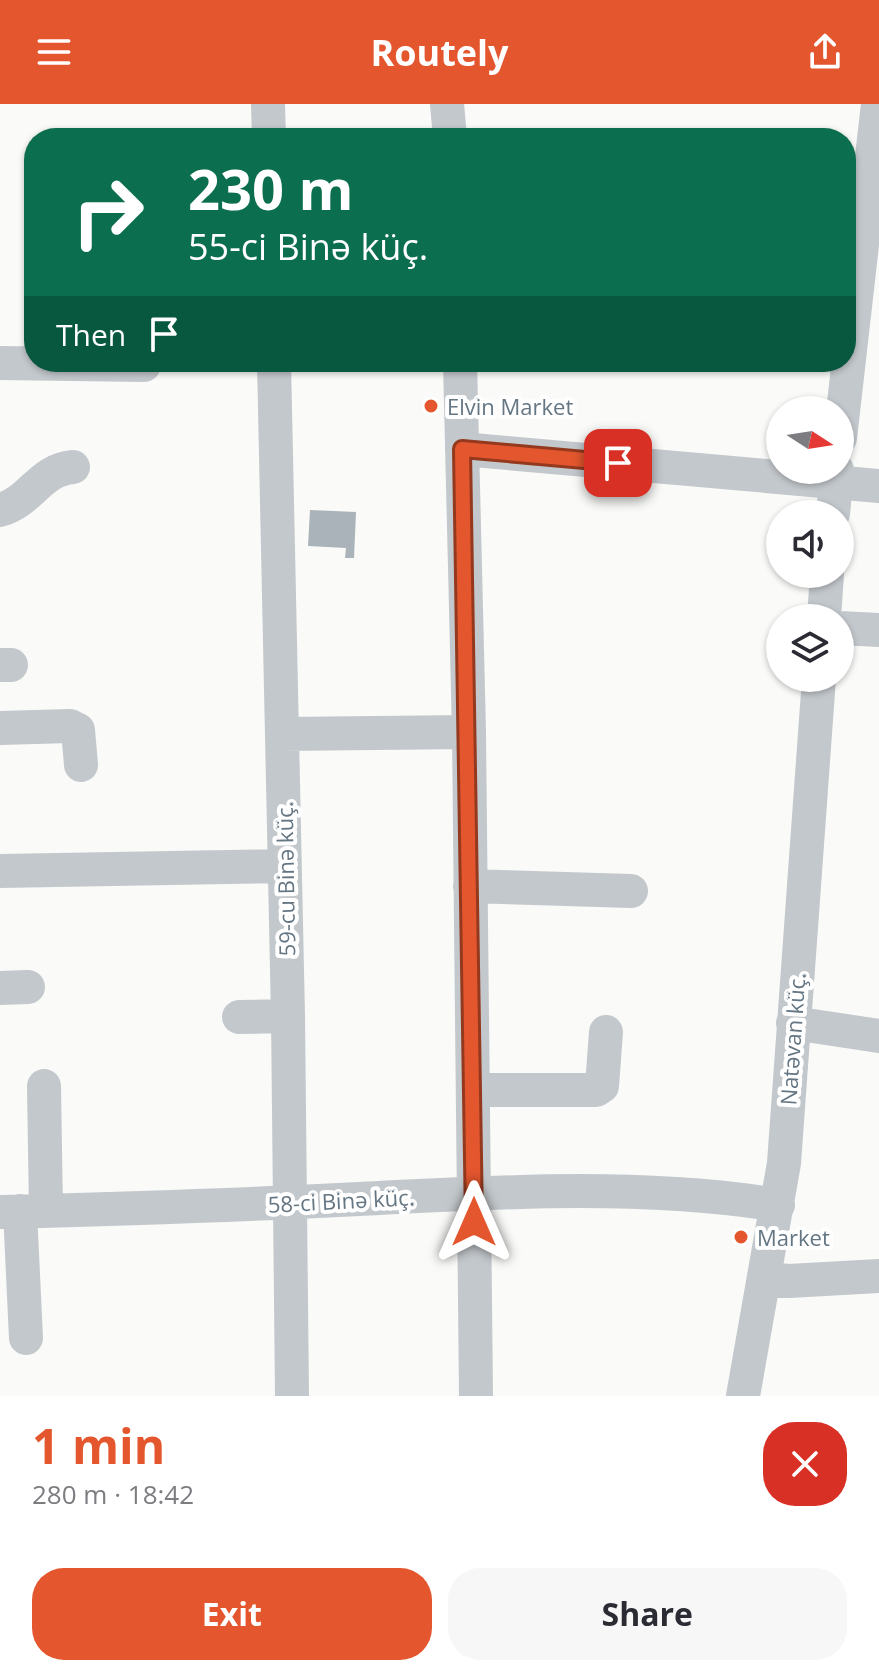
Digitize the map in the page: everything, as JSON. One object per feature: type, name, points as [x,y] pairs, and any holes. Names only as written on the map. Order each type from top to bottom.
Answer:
[{"type":"street","points":[[268,104],[269,128]]},
{"type":"street","points":[[447,104],[449,128]]},
{"type":"street","points":[[856,297],[878,104]]},
{"type":"street","points":[[0,363],[24,363]]},
{"type":"street","name":"59-cu Binə küç.","points":[[274,372],[288,1016],[292,1396]]},
{"type":"street","points":[[460,372],[469,732],[476,1396]]},
{"type":"street","points":[[845,396],[848,372]]},
{"type":"street","points":[[462,449],[835,489],[879,486]]},
{"type":"street","points":[[0,510],[18,505],[58,468],[73,467]]},
{"type":"street","points":[[854,629],[879,630]]},
{"type":"street","name":"Natəvan küç.","points":[[743,1396],[778,1205],[818,692]]},
{"type":"street","points":[[0,728],[70,726],[78,730],[81,765]]},
{"type":"street","points":[[282,734],[469,732]]},
{"type":"street","points":[[0,871],[284,866]]},
{"type":"street","points":[[470,886],[631,891]]},
{"type":"street","points":[[239,1017],[288,1016]]},
{"type":"street","points":[[793,1023],[879,1036]]},
{"type":"street","points":[[474,1090],[596,1090],[602,1086],[606,1032]]},
{"type":"street","points":[[26,1338],[22,1211],[44,1086]]},
{"type":"street","name":"58-ci Binə küç.","points":[[22,1211],[474,1193],[665,1192],[778,1205]]},
{"type":"street","points":[[765,1279],[823,1280],[879,1276]]},
{"type":"building","points":[[310,510],[356,512],[354,558],[345,558],[346,548],[308,546]]},
{"type":"place","name":"Elvin Market","points":[[431,406]]},
{"type":"place","name":"Market","points":[[741,1237]]},
{"type":"route","points":[[474,1222],[469,732],[462,449],[618,463]]}]
